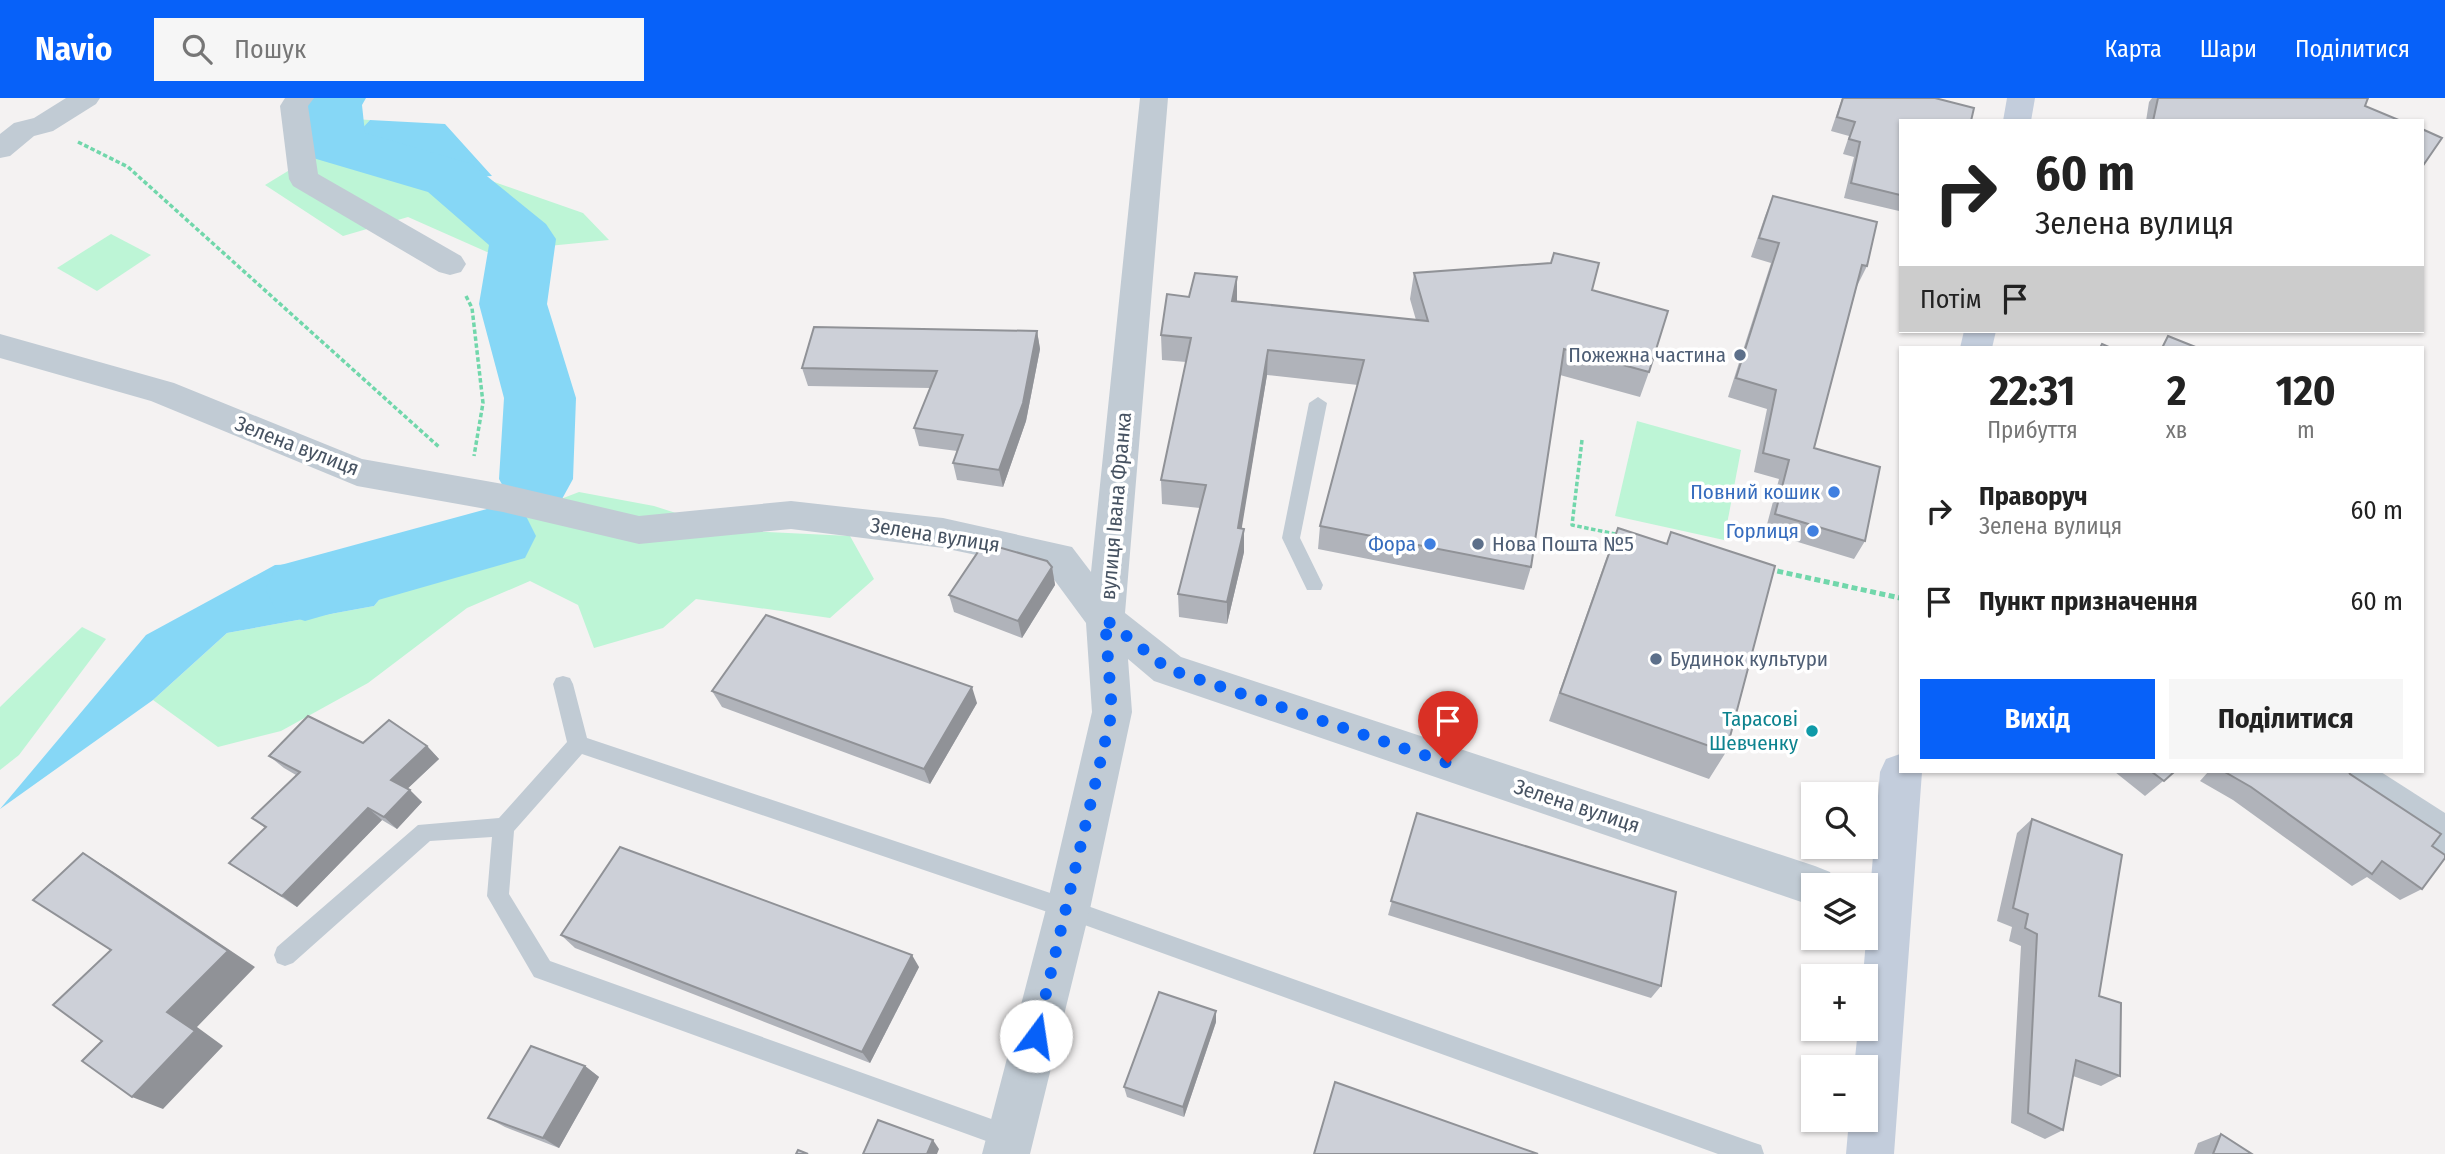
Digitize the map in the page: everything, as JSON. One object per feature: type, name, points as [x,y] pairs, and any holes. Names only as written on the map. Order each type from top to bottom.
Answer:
[{"type":"street","points":[[17,98],[33,127]]},
{"type":"street","points":[[0,149],[86,98]]},
{"type":"street","points":[[300,98],[294,106],[304,180],[450,264]]},
{"type":"street","name":"вулиця Івана Франка","points":[[1008,1146],[1068,909],[1112,712],[1105,619],[1154,98]]},
{"type":"street","points":[[2017,119],[2021,98]]},
{"type":"street","name":"Зелена вулиця","points":[[0,346],[162,392],[357,472],[503,498],[639,530],[791,515],[943,533],[1059,558],[1105,619],[1168,669],[1801,881]]},
{"type":"street","points":[[1870,1154],[1879,907],[1901,773]]},
{"type":"street","points":[[2349,773],[2445,836]]},
{"type":"lane","points":[[1314,585],[1291,538],[1318,403]]},
{"type":"lane","points":[[563,684],[578,744]]},
{"type":"lane","points":[[578,744],[1068,909],[1752,1154]]},
{"type":"lane","points":[[578,744],[504,827],[498,896],[542,970],[1008,1146]]},
{"type":"lane","points":[[285,955],[425,832],[504,827]]},
{"type":"path","points":[[33,127],[128,167],[450,455]]},
{"type":"path","points":[[450,264],[472,309],[483,403],[471,472],[503,498]]},
{"type":"path","points":[[1582,440],[1572,525],[1626,537]]},
{"type":"path","points":[[1761,567],[1899,598]]},
{"type":"green space","points":[[303,116],[370,120],[347,147],[450,178],[480,177],[583,213],[609,240],[487,252],[408,217],[343,236],[265,185],[306,160]]},
{"type":"green space","points":[[111,234],[151,255],[97,291],[57,268]]},
{"type":"green space","points":[[1637,421],[1741,450],[1724,540],[1615,516]]},
{"type":"green space","points":[[579,492],[654,506],[729,530],[850,536],[874,579],[830,618],[696,599],[663,628],[594,648],[578,605],[530,581],[467,608],[368,683],[281,731],[218,747],[153,700],[227,633],[374,606],[413,559],[463,522],[540,507]]},
{"type":"green space","points":[[82,627],[106,639],[19,755],[0,770],[0,707]]},
{"type":"water","points":[[370,120],[445,124],[492,176],[450,178],[443,183],[398,178],[346,146]]},
{"type":"water","points":[[413,559],[374,606],[227,633],[153,700],[0,809],[146,635],[275,565]]},
{"type":"building","points":[[1843,98],[1935,98],[1974,108],[1971,119],[1899,119],[1899,195],[1851,183],[1860,142],[1849,139],[1855,122],[1837,117]]},
{"type":"building","points":[[2158,98],[2368,98],[2365,106],[2396,119],[2153,119]]},
{"type":"building","points":[[2424,130],[2442,138],[2424,164]]},
{"type":"building","points":[[1773,196],[1877,222],[1867,266],[1862,265],[1814,448],[1880,467],[1865,541],[1775,514],[1789,460],[1763,453],[1776,390],[1736,378],[1779,243],[1759,238]]},
{"type":"building","points":[[1554,253],[1599,263],[1592,290],[1668,311],[1649,372],[1564,349],[1531,567],[1320,526],[1364,360],[1268,350],[1238,528],[1244,529],[1227,602],[1178,594],[1206,485],[1161,480],[1191,338],[1161,335],[1167,294],[1189,297],[1195,273],[1237,277],[1232,301],[1428,321],[1414,273],[1551,263]]},
{"type":"building","points":[[814,327],[1037,331],[1023,403],[999,470],[953,463],[963,435],[914,428],[937,371],[802,368]]},
{"type":"building","points":[[2168,336],[2193,346],[2163,346]]},
{"type":"building","name":"Будинок культури","points":[[1618,528],[1667,544],[1671,532],[1775,566],[1726,752],[1560,693]]},
{"type":"building","points":[[984,543],[1047,561],[1052,567],[1018,621],[949,595]]},
{"type":"building","points":[[766,615],[972,687],[924,769],[712,691]]},
{"type":"building","points":[[308,716],[363,743],[389,720],[427,746],[391,780],[410,790],[384,817],[368,808],[282,896],[229,863],[266,827],[252,818],[300,772],[269,756]]},
{"type":"building","points":[[2153,773],[2173,773],[2164,781]]},
{"type":"building","points":[[2227,773],[2350,773],[2441,834],[2432,846],[2445,855],[2445,858],[2422,889],[2382,861],[2372,874],[2251,787]]},
{"type":"building","points":[[1417,813],[1676,892],[1661,986],[1391,901]]},
{"type":"building","points":[[2032,819],[2122,855],[2099,996],[2121,1003],[2120,1076],[2076,1060],[2063,1130],[2028,1113],[2037,934],[2025,928],[2028,914],[2013,908]]},
{"type":"building","points":[[620,847],[912,955],[862,1052],[561,935]]},
{"type":"building","points":[[83,853],[228,951],[167,1012],[195,1031],[132,1097],[82,1061],[102,1041],[53,1005],[111,950],[33,900]]},
{"type":"building","points":[[1159,992],[1216,1011],[1183,1107],[1124,1087]]},
{"type":"building","points":[[531,1046],[585,1066],[543,1138],[488,1118]]},
{"type":"building","points":[[1335,1082],[1538,1154],[1314,1154]]},
{"type":"building","points":[[878,1120],[933,1140],[927,1154],[863,1154]]},
{"type":"building","points":[[2221,1134],[2252,1154],[2213,1154]]},
{"type":"waterway","points":[[336,98],[332,105],[335,144],[450,178],[523,239],[513,304],[540,398],[536,479]]},
{"type":"waterway","points":[[305,589],[498,536]]},
{"type":"place","name":"Пожежна частина","points":[[1740,355]]},
{"type":"place","name":"Повний кошик","points":[[1834,492]]},
{"type":"place","name":"Горлиця","points":[[1813,531]]},
{"type":"place","name":"Фора","points":[[1430,544]]},
{"type":"place","name":"Нова Пошта №5","points":[[1478,544]]},
{"type":"place","name":"Будинок культури","points":[[1656,659]]},
{"type":"place","name":"Тарасові Шевченку","points":[[1812,731]]},
{"type":"route","points":[[1036,1036],[1068,909],[1112,712],[1105,619],[1168,669],[1448,763]]}]
